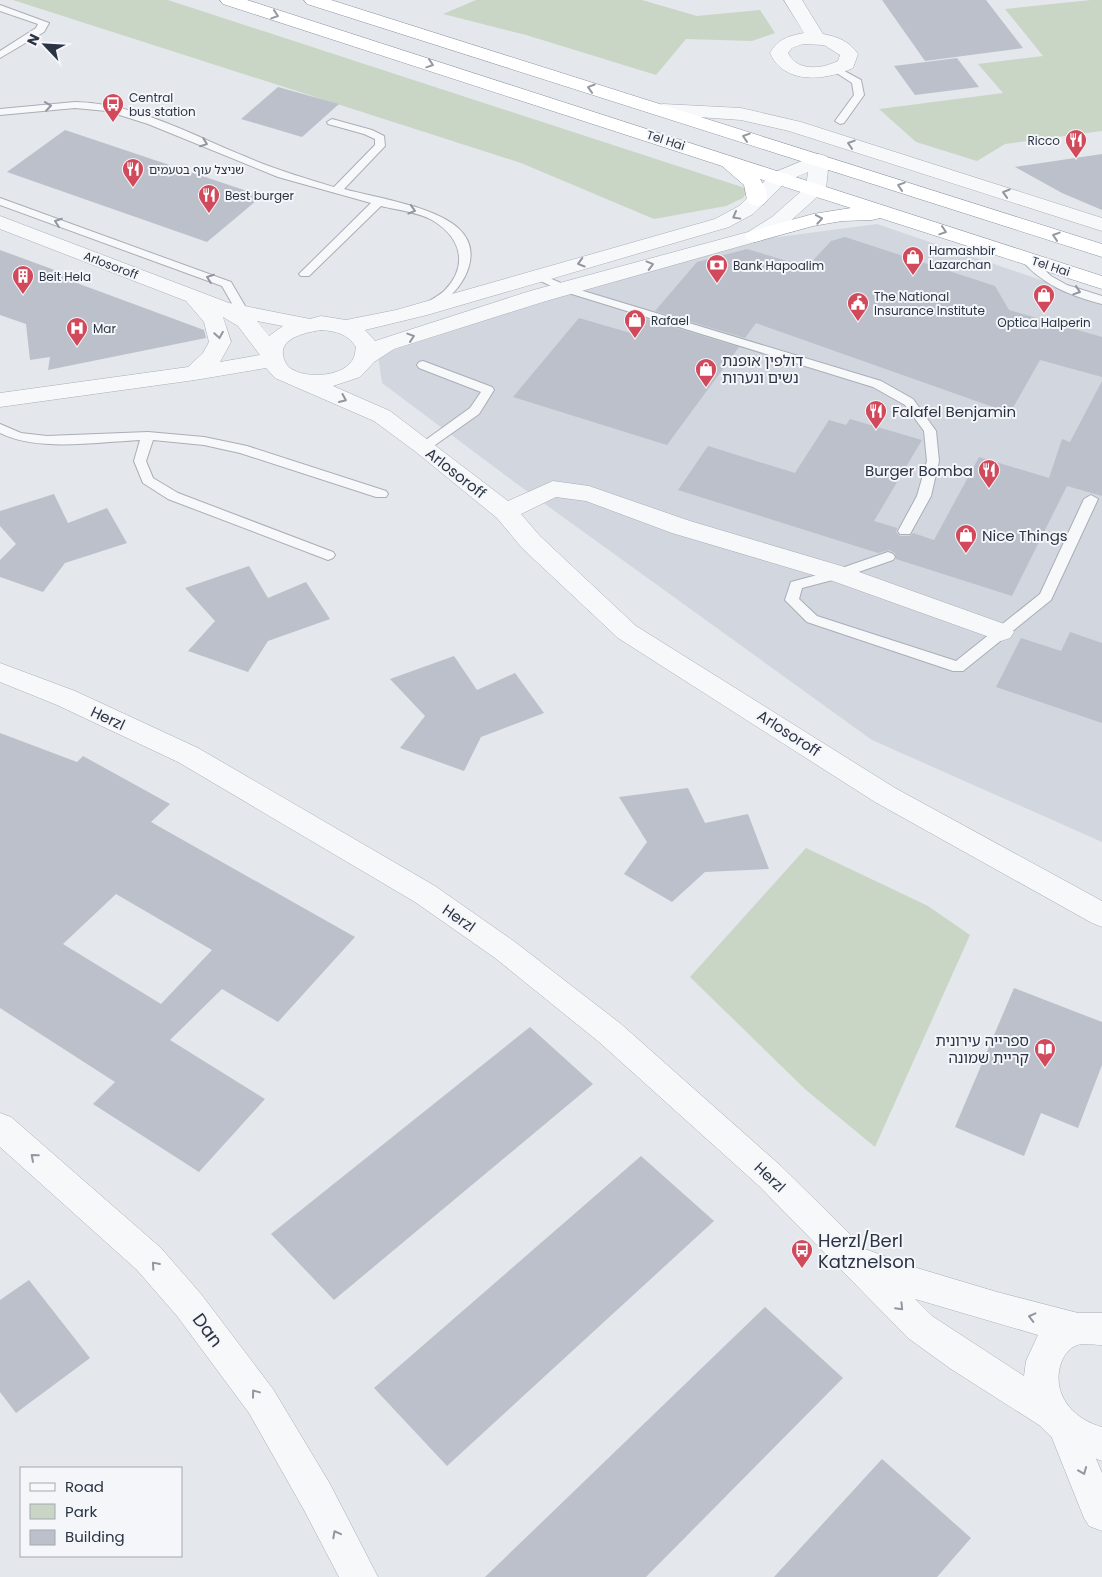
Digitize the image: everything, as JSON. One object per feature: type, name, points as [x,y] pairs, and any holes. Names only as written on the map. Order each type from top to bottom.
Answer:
[{"type":"highway","name":"Tel Hai","points":[[229,0],[706,153],[1102,283]]},
{"type":"highway","name":"Tel Hai","points":[[313,0],[664,110],[1102,251]]},
{"type":"highway","points":[[706,153],[749,178],[756,187],[757,200]]},
{"type":"highway","points":[[755,236],[799,222],[836,216],[864,214],[896,215]]},
{"type":"street","points":[[793,0],[816,38]]},
{"type":"street","points":[[816,38],[840,45],[849,54],[846,64],[837,70],[818,73],[799,71],[785,65],[778,53],[782,46],[790,41],[816,38]]},
{"type":"street","points":[[664,110],[741,114],[794,126],[1102,225]]},
{"type":"street","points":[[345,327],[425,310],[722,223],[739,214],[757,200],[780,177],[819,160],[816,189],[780,221],[755,236],[566,288],[386,344],[348,375],[335,380],[304,382],[291,378],[274,362],[274,344],[282,335],[308,325],[327,324],[345,327],[356,332],[368,348],[362,362]]},
{"type":"street","name":"Arlosoroff","points":[[0,222],[232,310],[308,325]]},
{"type":"street","points":[[193,296],[215,321],[220,342],[212,357],[195,373]]},
{"type":"street","name":"Arlosoroff","points":[[232,310],[246,321],[274,362]]},
{"type":"street","points":[[0,400],[274,362]]},
{"type":"street","name":"Arlosoroff","points":[[362,362],[360,378],[382,416]]},
{"type":"street","name":"Arlosoroff","points":[[304,382],[382,416],[424,447],[506,512],[531,542],[627,632],[885,795],[1102,915]]},
{"type":"street","points":[[506,512],[554,489],[589,494],[681,526],[839,574],[1001,632]]},
{"type":"street","name":"Herzl","points":[[0,672],[66,698],[188,755],[425,894],[505,950],[610,1033],[770,1176],[920,1327],[1059,1420],[1084,1439],[1102,1444]]},
{"type":"street","name":"Dan","points":[[0,1128],[149,1259],[189,1305],[261,1400],[317,1497],[359,1577]]},
{"type":"street","name":"Herzl","points":[[854,1260],[903,1280],[977,1304],[1090,1329]]},
{"type":"street","points":[[1090,1329],[1063,1334],[1051,1346],[1043,1359],[1039,1376],[1042,1394],[1059,1420],[1096,1505],[1102,1513]]},
{"type":"lane","points":[[0,8],[44,23],[40,30],[0,55]]},
{"type":"lane","points":[[837,70],[857,82],[859,95],[840,121]]},
{"type":"lane","points":[[0,112],[61,104],[87,105],[109,109],[141,118],[262,167],[435,217],[455,231],[465,249],[463,271],[449,292],[425,310]]},
{"type":"lane","points":[[332,122],[368,132],[380,138],[380,146],[338,189]]},
{"type":"lane","points":[[0,201],[227,284],[232,310]]},
{"type":"lane","points":[[305,274],[379,201]]},
{"type":"lane","points":[[1026,258],[1047,278],[1063,287],[1102,300]]},
{"type":"lane","points":[[538,276],[566,288],[877,384],[909,402],[930,431],[933,461],[924,496],[906,531]]},
{"type":"lane","points":[[423,365],[488,390],[475,411],[424,447]]},
{"type":"lane","points":[[0,428],[18,437],[47,440],[148,436],[204,441],[242,449],[381,494]]},
{"type":"lane","points":[[148,436],[140,461],[148,480],[173,496],[328,555]]},
{"type":"lane","points":[[888,557],[839,574],[796,585],[792,600],[812,619],[958,667],[1046,597],[1091,499]]},
{"type":"shaded area","points":[[877,224],[1102,301],[1102,842],[872,740],[513,481],[382,383],[378,355],[632,274],[771,238]]},
{"type":"green space","points":[[13,0],[168,0],[748,189],[743,198],[726,206],[654,219],[521,163]]},
{"type":"green space","points":[[476,0],[642,0],[697,16],[760,10],[775,33],[752,41],[686,39],[656,75],[526,35],[443,14]]},
{"type":"green space","points":[[1102,0],[1102,131],[1005,144],[977,161],[916,142],[879,109],[1003,93],[978,64],[1043,56],[1005,9]]},
{"type":"green space","points":[[806,848],[928,906],[970,935],[875,1147],[806,1090],[690,977]]},
{"type":"building","points":[[882,0],[986,0],[1023,48],[925,61]]},
{"type":"building","points":[[957,58],[979,87],[915,95],[894,66]]},
{"type":"building","points":[[278,87],[339,104],[302,137],[241,119]]},
{"type":"building","points":[[65,130],[262,196],[207,242],[7,172]]},
{"type":"building","points":[[1102,154],[1102,210],[1062,193],[1015,167]]},
{"type":"building","points":[[845,237],[995,286],[1009,310],[1102,337],[1102,377],[1040,360],[1010,413],[756,323],[745,338],[655,311],[697,262],[747,249],[807,267],[831,241]]},
{"type":"building","points":[[0,250],[71,276],[66,279],[204,330],[206,338],[48,370],[50,357],[30,360],[26,324],[0,315]]},
{"type":"building","points":[[579,318],[634,334],[647,319],[739,347],[667,445],[513,397]]},
{"type":"building","points":[[1102,381],[1102,496],[1067,486],[1012,596],[896,559],[895,553],[889,550],[878,553],[678,490],[708,446],[795,473],[829,420],[846,425],[850,419],[922,440],[874,521],[897,528],[896,532],[900,536],[910,536],[913,533],[934,540],[979,457],[1049,478],[1062,439],[1070,442]]},
{"type":"building","points":[[54,494],[68,523],[107,508],[127,543],[65,563],[43,592],[0,577],[0,560],[16,544],[0,526],[0,511]]},
{"type":"building","points":[[249,566],[268,598],[306,582],[330,619],[268,641],[248,672],[188,651],[215,621],[185,588]]},
{"type":"building","points":[[1070,632],[1102,643],[1102,723],[996,687],[1021,638],[1061,651]]},
{"type":"building","points":[[454,656],[477,690],[515,673],[544,713],[481,737],[464,771],[400,748],[425,716],[390,679]]},
{"type":"building","points":[[0,733],[77,762],[83,756],[170,804],[151,822],[355,937],[278,1022],[222,989],[170,1040],[265,1099],[199,1172],[93,1104],[115,1082],[0,1008]],"holes":[[[116,894],[212,950],[161,1004],[63,944]]]},
{"type":"building","points":[[688,788],[705,823],[748,814],[769,869],[705,872],[672,902],[624,874],[647,842],[619,797]]},
{"type":"building","points":[[1014,988],[1102,1022],[1102,1065],[1078,1128],[1041,1113],[1024,1156],[955,1127]]},
{"type":"building","points":[[530,1027],[593,1084],[334,1300],[271,1234]]},
{"type":"building","points":[[641,1156],[714,1221],[447,1466],[374,1388]]},
{"type":"building","points":[[29,1280],[90,1358],[16,1413],[0,1392],[0,1300]]},
{"type":"building","points":[[765,1307],[843,1378],[646,1577],[485,1577]]},
{"type":"building","points":[[882,1459],[971,1538],[937,1577],[774,1577]]},
{"type":"place","name":"Central bus station","points":[[113,123]]},
{"type":"place","name":"Ricco","points":[[1076,159]]},
{"type":"place","name":"שניצל עוף בטעמים","points":[[133,188]]},
{"type":"place","name":"Best burger","points":[[209,214]]},
{"type":"place","name":"Hamashbir Lazarchan","points":[[913,276]]},
{"type":"place","name":"Bank Hapoalim","points":[[717,284]]},
{"type":"place","name":"Beit Hela","points":[[23,295]]},
{"type":"place","name":"Optica Halperin","points":[[1044,314]]},
{"type":"place","name":"The National Insurance Institute","points":[[858,322]]},
{"type":"place","name":"Rafael","points":[[635,339]]},
{"type":"place","name":"Mar","points":[[77,347]]},
{"type":"place","name":"דולפין אופנת נשים ונערות","points":[[706,388]]},
{"type":"place","name":"Falafel Benjamin","points":[[876,430]]},
{"type":"place","name":"Burger Bomba","points":[[989,489]]},
{"type":"place","name":"Nice Things","points":[[966,554]]},
{"type":"place","name":"ספרייה עירונית קריית שמונה","points":[[1045,1068]]},
{"type":"place","name":"Herzl/Berl Katznelson","points":[[802,1269]]}]
